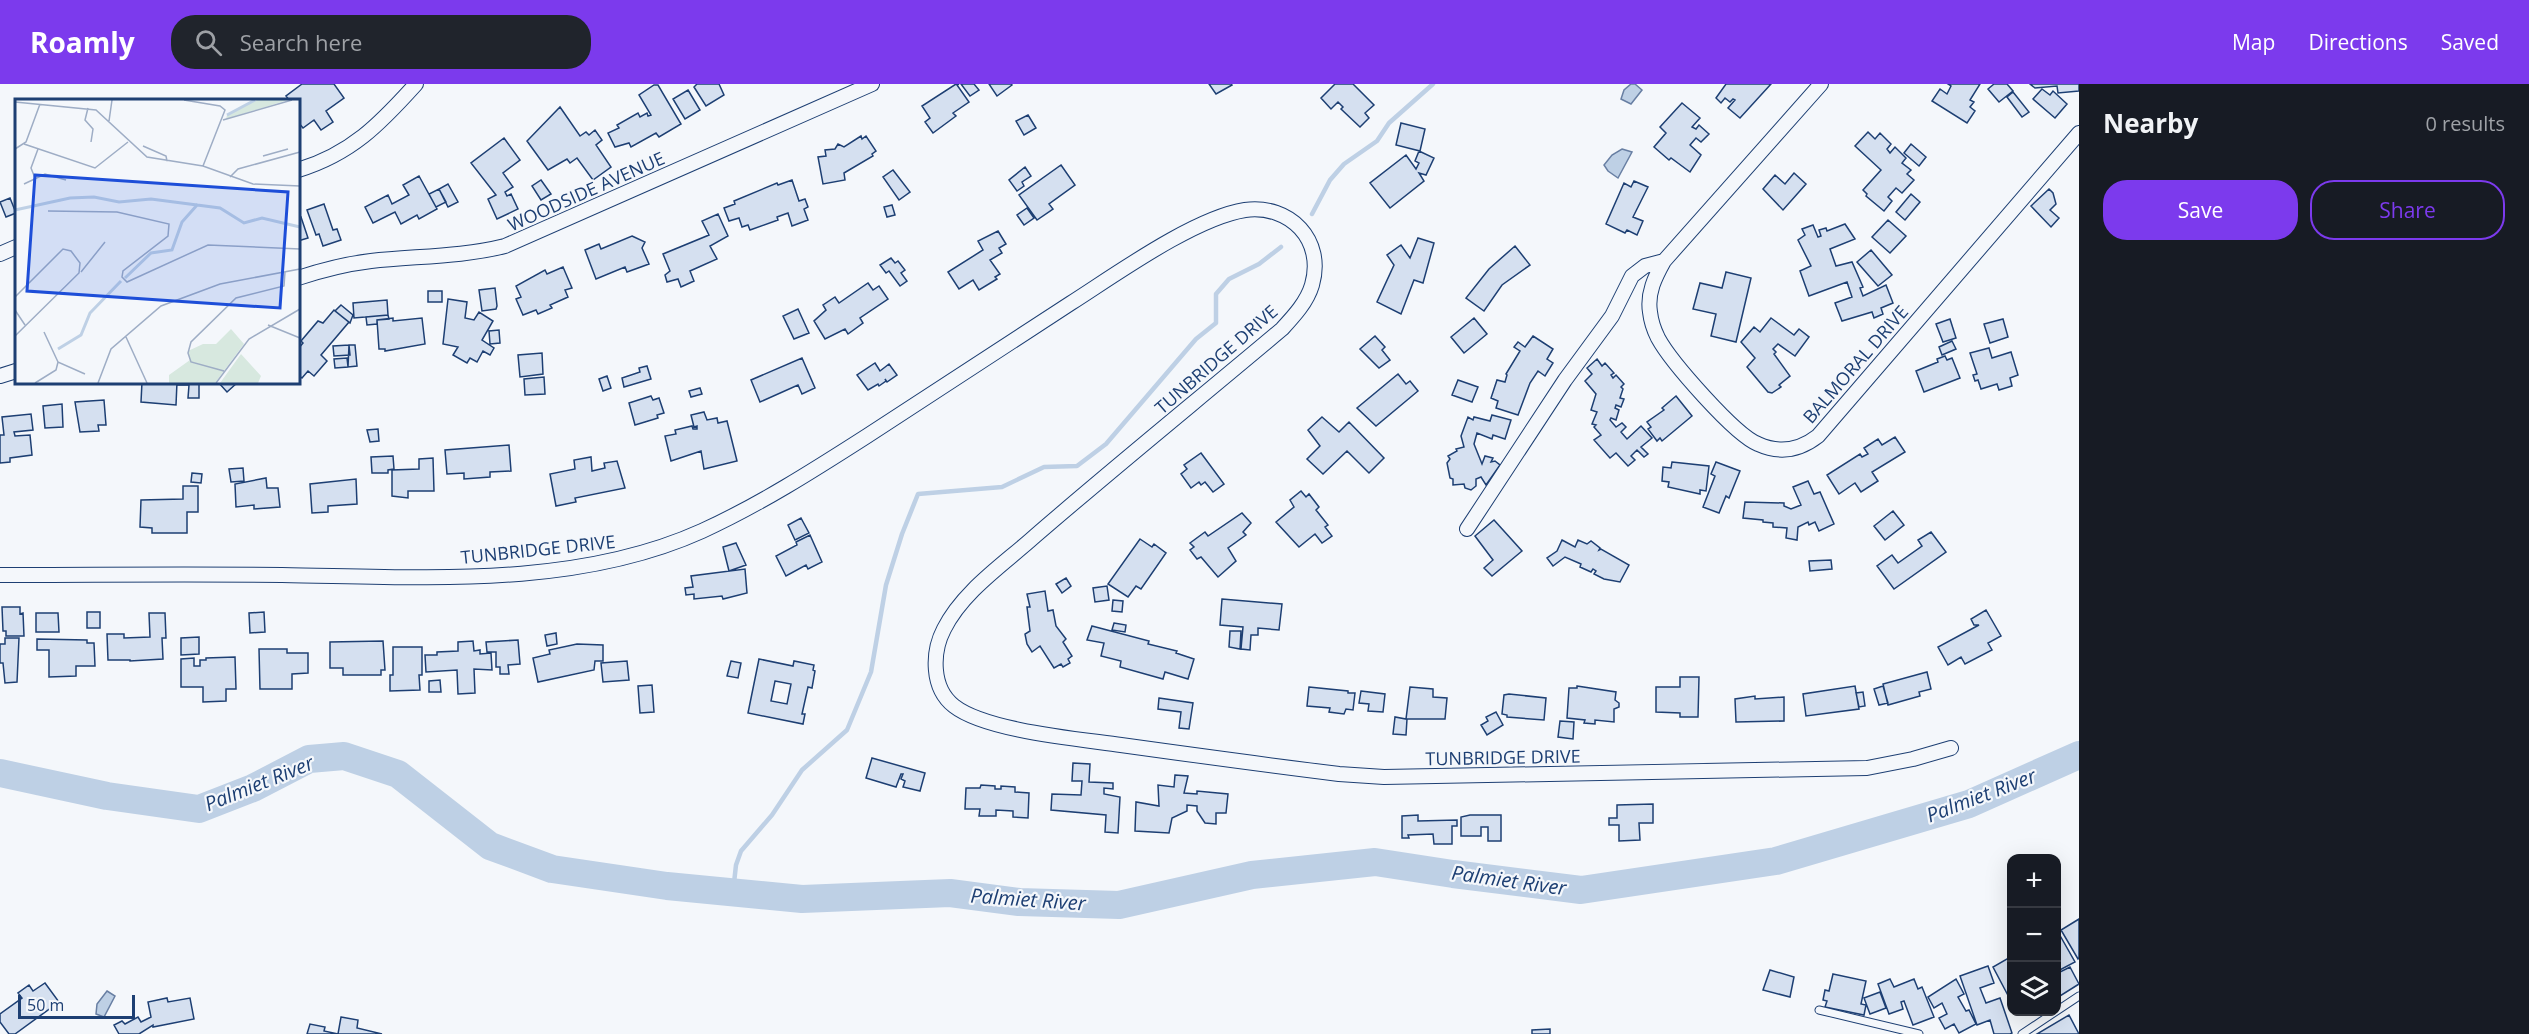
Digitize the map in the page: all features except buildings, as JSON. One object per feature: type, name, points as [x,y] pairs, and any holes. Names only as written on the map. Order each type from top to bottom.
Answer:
[{"type":"street","points":[[300,169],[323,162],[362,139],[382,122],[416,84]]},
{"type":"street","name":"WOODSIDE AVENUE","points":[[300,278],[369,261],[477,252],[505,246],[872,84]]},
{"type":"street","name":"BALMORAL DRIVE","points":[[1821,84],[1664,261],[1655,276],[1650,296],[1649,310],[1659,339],[1692,380],[1743,435],[1759,445],[1775,449],[1797,448],[1808,444],[1824,429],[2079,133]]},
{"type":"street","name":"TUNBRIDGE DRIVE","points":[[0,575],[213,574],[474,577],[587,565],[655,549],[724,521],[821,465],[1103,282],[1181,235],[1228,214],[1246,210],[1264,210],[1279,212],[1294,221],[1310,245],[1314,273],[1311,287],[1304,301],[1282,329],[1061,514],[973,591],[956,609],[938,641],[935,658],[940,690],[954,706],[984,721],[1057,736],[1339,774],[1384,777],[1867,768],[1952,748]]},
{"type":"street","points":[[0,254],[15,247]]},
{"type":"street","points":[[1467,529],[1565,380],[1612,316],[1632,276],[1645,266],[1664,261]]},
{"type":"street","points":[[0,376],[15,371]]},
{"type":"lane","points":[[2022,1034],[2077,998],[2079,1009]]},
{"type":"lane","points":[[1819,1010],[1919,1034]]},
{"type":"water","points":[[1631,84],[1635,84],[1642,90],[1631,104],[1621,99],[1624,90]]},
{"type":"water","points":[[1622,149],[1632,152],[1618,178],[1604,165],[1612,155]]},
{"type":"water","points":[[107,991],[115,996],[104,1017],[96,1014],[97,1004]]},
{"type":"waterway","points":[[1312,214],[1330,180],[1344,164],[1377,141],[1389,123],[1433,84]]},
{"type":"waterway","points":[[733,892],[736,865],[741,851],[772,815],[802,770],[847,730],[871,672],[886,585],[902,534],[918,494],[1002,487],[1044,467],[1077,466],[1106,444],[1196,339],[1216,323],[1216,294],[1229,279],[1259,264],[1281,247]]},
{"type":"waterway","name":"Palmiet River","points":[[0,773],[107,796],[199,809],[253,788],[309,759],[344,756],[398,774],[490,846],[552,869],[667,886],[802,899],[950,893],[1019,902],[1119,905],[1252,875],[1375,862],[1581,890],[1776,861],[1969,804],[2079,755]]}]
